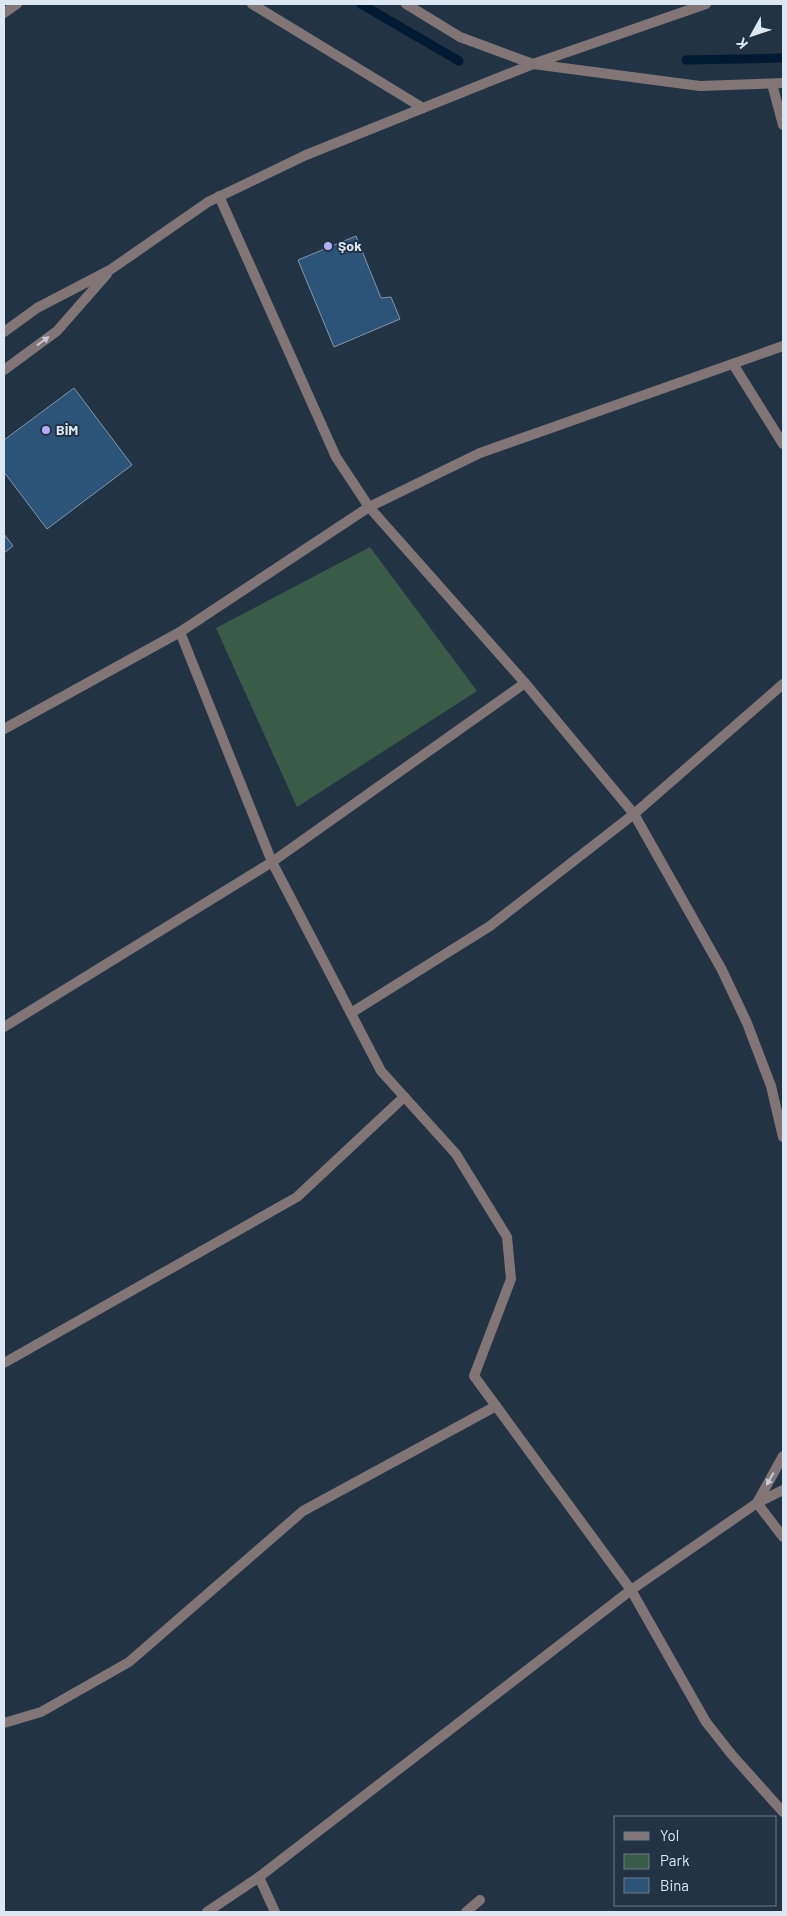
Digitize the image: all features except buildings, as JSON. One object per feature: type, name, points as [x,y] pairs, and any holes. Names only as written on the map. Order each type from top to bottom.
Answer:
[{"type":"street","points":[[4,13],[18,4]]},
{"type":"street","points":[[252,4],[423,108]]},
{"type":"street","points":[[406,4],[460,37],[533,64],[700,86],[783,83]]},
{"type":"street","points":[[4,332],[37,308],[110,270],[208,202],[306,155],[533,64],[706,4]]},
{"type":"street","points":[[772,84],[783,125]]},
{"type":"street","points":[[219,196],[336,457],[369,507],[525,683],[634,814],[722,970],[747,1023],[771,1086],[783,1137]]},
{"type":"street","points":[[4,370],[57,331],[110,270]]},
{"type":"street","points":[[4,729],[180,632],[369,507],[480,453],[783,346]]},
{"type":"street","points":[[733,364],[783,444]]},
{"type":"street","points":[[180,632],[272,862],[381,1071],[456,1154],[507,1237],[511,1279],[474,1376],[631,1590],[706,1722],[767,1796],[783,1812]]},
{"type":"street","points":[[4,1026],[272,862],[525,683]]},
{"type":"street","points":[[351,1013],[490,926],[634,814],[783,684]]},
{"type":"street","points":[[4,1364],[297,1198],[404,1097]]},
{"type":"street","points":[[4,1723],[41,1712],[129,1662],[303,1510],[496,1406]]},
{"type":"street","points":[[757,1503],[783,1456]]},
{"type":"street","points":[[207,1912],[259,1877],[631,1590],[757,1503],[783,1490]]},
{"type":"street","points":[[757,1503],[783,1537]]},
{"type":"street","points":[[259,1877],[275,1912]]},
{"type":"street","points":[[466,1912],[480,1900]]},
{"type":"green space","points":[[370,547],[477,691],[297,807],[216,628]]},
{"type":"waterway","points":[[361,4],[459,61]]},
{"type":"waterway","points":[[686,60],[783,58]]},
{"type":"place","name":"Şok","points":[[328,246]]},
{"type":"place","name":"BİM","points":[[46,430]]}]
